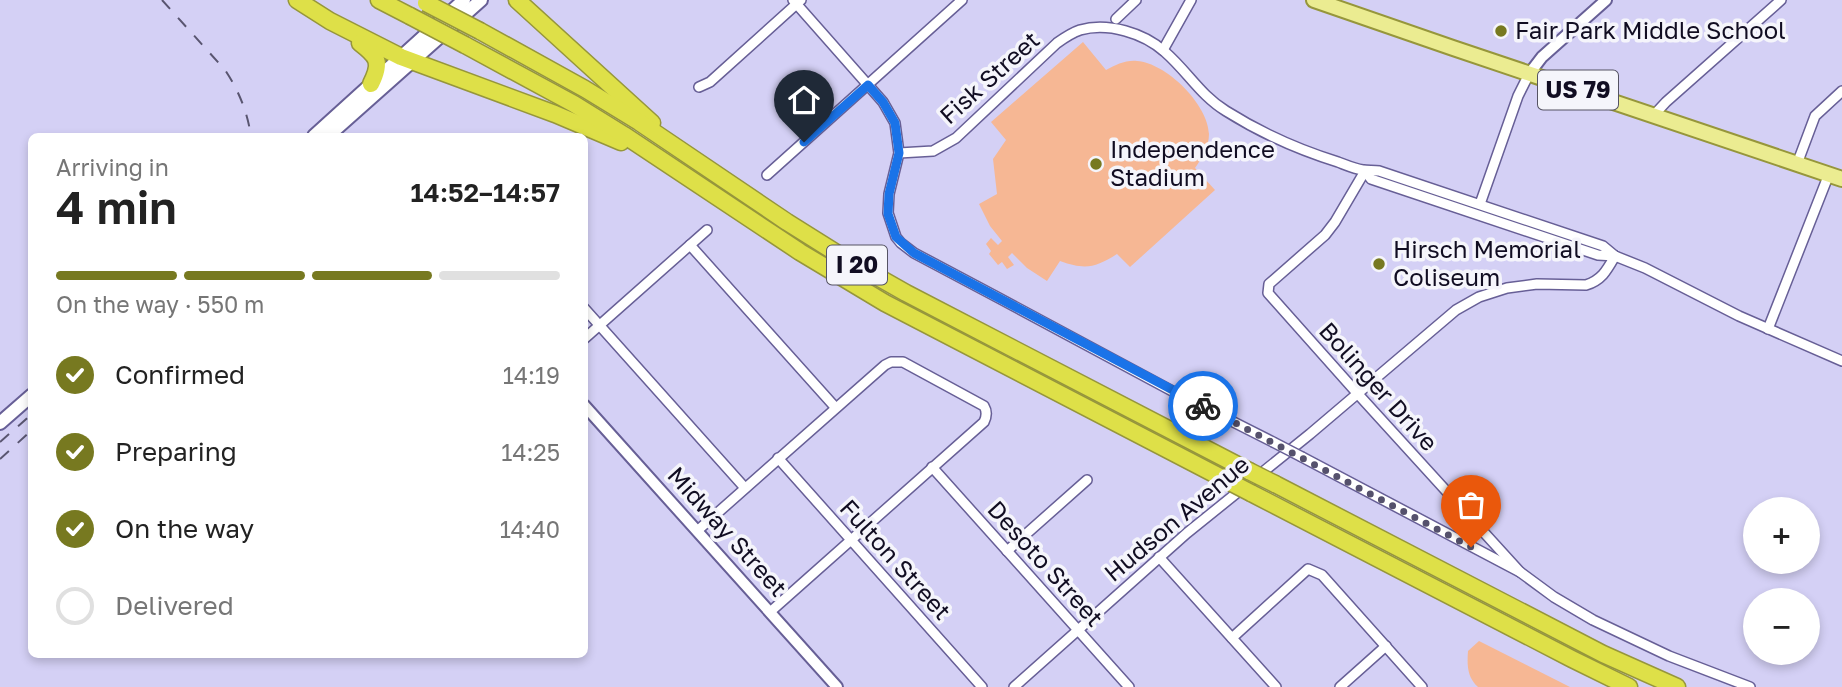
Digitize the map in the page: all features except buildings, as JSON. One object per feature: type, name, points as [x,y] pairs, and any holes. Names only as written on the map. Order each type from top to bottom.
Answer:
[{"type":"highway","points":[[297,0],[376,56],[377,70],[371,84]]},
{"type":"highway","name":"I 20","points":[[379,0],[574,104],[800,252],[885,303],[1629,687]]},
{"type":"highway","points":[[517,0],[645,115],[668,140]]},
{"type":"highway","name":"I 20","points":[[423,2],[585,89],[668,140],[788,222],[906,293],[1602,654],[1677,687]]},
{"type":"highway","points":[[330,21],[407,59],[543,109],[664,161]]},
{"type":"main road","points":[[335,131],[464,0]]},
{"type":"main road","points":[[335,131],[371,84],[481,0]]},
{"type":"main road","name":"US 79","points":[[1314,0],[1836,177]]},
{"type":"main road","points":[[0,423],[28,398]]},
{"type":"street","points":[[767,175],[962,0]]},
{"type":"street","points":[[1116,19],[1136,0]]},
{"type":"street","points":[[1191,0],[1163,50],[1203,93],[1226,111],[1256,128],[1294,146],[1365,171],[1379,171],[1603,246],[1615,256],[1645,268],[1768,330],[1842,361]]},
{"type":"street","points":[[1480,204],[1518,96],[1529,74],[1542,57],[1606,0]]},
{"type":"street","points":[[1653,116],[1781,0]]},
{"type":"street","points":[[699,87],[710,82],[797,1],[883,102],[895,123],[899,153]]},
{"type":"street","name":"Fisk Street","points":[[899,153],[933,151],[956,138],[1057,43],[1079,30],[1116,29],[1139,36],[1163,50]]},
{"type":"street","points":[[1797,164],[1815,116],[1842,91]]},
{"type":"street","name":"Bolinger Drive","points":[[899,153],[889,194],[888,214],[896,237],[914,253],[1520,572],[1553,597],[1593,620],[1669,656],[1749,687]]},
{"type":"street","points":[[1365,171],[1371,178],[1598,255],[1615,256]]},
{"type":"street","name":"Bolinger Drive","points":[[1365,171],[1325,235],[1269,284],[1268,293],[1520,572]]},
{"type":"street","points":[[1768,330],[1836,177]]},
{"type":"street","points":[[588,336],[706,230]]},
{"type":"street","points":[[690,245],[835,407]]},
{"type":"street","name":"Hudson Avenue","points":[[1014,687],[1159,557],[1310,434],[1447,316],[1490,293],[1519,286],[1586,285],[1605,273],[1615,256]]},
{"type":"street","points":[[588,312],[745,488]]},
{"type":"street","points":[[697,531],[885,365],[898,361],[980,402],[986,410],[984,422],[770,612]]},
{"type":"street","name":"Midway Street","points":[[588,409],[837,687]]},
{"type":"street","name":"Fulton Street","points":[[778,458],[982,687]]},
{"type":"street","name":"Desoto Street","points":[[932,467],[1129,687]]},
{"type":"street","points":[[1007,551],[1087,480]]},
{"type":"street","points":[[1159,557],[1276,687]]},
{"type":"street","points":[[1232,638],[1308,569],[1322,575],[1422,687]]},
{"type":"street","points":[[1340,687],[1386,646]]},
{"type":"shaded area","name":"Independence Stadium","points":[[1083,42],[1106,70],[1128,61],[1148,63],[1184,87],[1201,110],[1209,134],[1203,156],[1195,168],[1215,190],[1130,267],[1117,254],[1090,266],[1076,266],[1060,261],[1047,281],[1027,268],[1012,253],[1008,257],[1014,265],[1007,269],[1002,262],[998,265],[989,254],[991,251],[986,244],[991,238],[998,245],[1002,241],[990,226],[979,204],[997,194],[993,159],[1006,140],[991,122]]},
{"type":"shaded area","points":[[1479,641],[1570,687],[1478,687],[1470,675],[1468,651]]},
{"type":"railway","points":[[162,0],[225,70],[242,102],[250,133]]},
{"type":"railway","points":[[0,442],[28,418]]},
{"type":"railway","points":[[0,459],[28,434]]},
{"type":"way so far","points":[[1203,406],[1471,547]]},
{"type":"place","name":"Fair Park Middle School","points":[[1501,31]]},
{"type":"place","name":"Independence Stadium","points":[[1096,164]]},
{"type":"place","name":"Hirsch Memorial Coliseum","points":[[1379,264]]},
{"type":"route","points":[[804,142],[868,85],[883,102],[895,123],[899,153],[889,194],[888,214],[896,237],[901,243],[914,253],[1203,406]]}]
